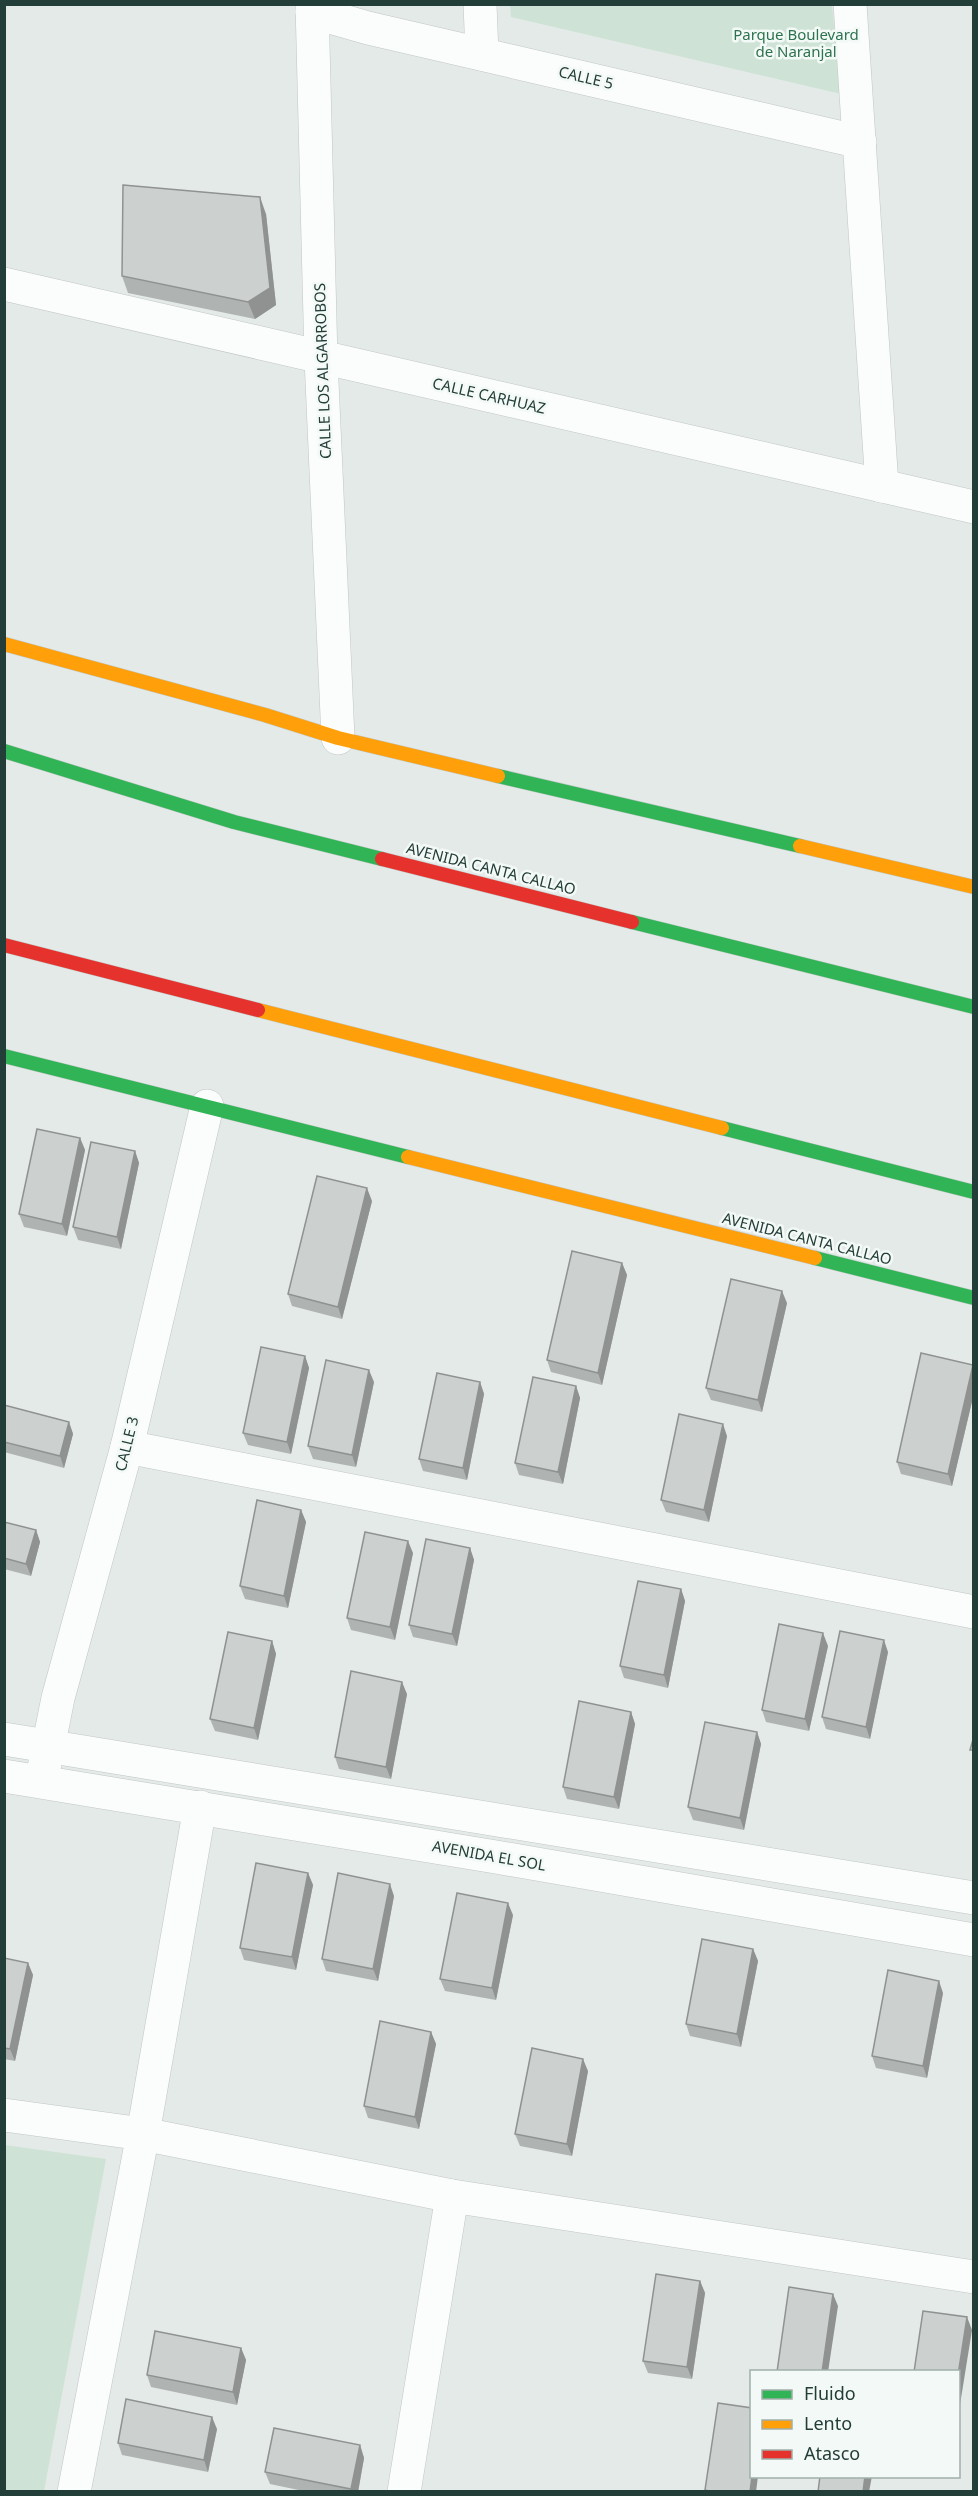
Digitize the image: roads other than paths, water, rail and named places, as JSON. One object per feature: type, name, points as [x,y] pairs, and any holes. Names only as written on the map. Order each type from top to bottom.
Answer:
[{"type":"main road","points":[[4,644],[265,714],[338,738],[974,887]]},
{"type":"main road","name":"AVENIDA CANTA CALLAO","points":[[4,751],[234,822],[974,1007]]},
{"type":"main road","points":[[4,945],[974,1192]]},
{"type":"main road","name":"AVENIDA CANTA CALLAO","points":[[4,1056],[974,1298]]},
{"type":"street","points":[[480,4],[482,54]]},
{"type":"street","points":[[850,4],[882,486]]},
{"type":"street","name":"CALLE 5","points":[[312,8],[368,28],[860,142]]},
{"type":"street","name":"CALLE LOS ALGARROBOS","points":[[312,8],[321,359],[338,738]]},
{"type":"street","name":"CALLE CARHUAZ","points":[[4,284],[321,359],[974,507]]},
{"type":"street","name":"CALLE 3","points":[[41,1781],[58,1698],[127,1448],[207,1106]]},
{"type":"street","points":[[127,1448],[974,1612]]},
{"type":"street","points":[[4,1738],[974,1898]]},
{"type":"street","name":"AVENIDA EL SOL","points":[[4,1776],[200,1807],[974,1940]]},
{"type":"street","points":[[74,2492],[143,2134],[200,1807]]},
{"type":"street","points":[[4,2115],[143,2134],[452,2196],[974,2277]]},
{"type":"street","points":[[405,2492],[452,2196]]},
{"type":"park label","name":"Parque Boulevard de Naranjal","points":[[796,44]]}]
